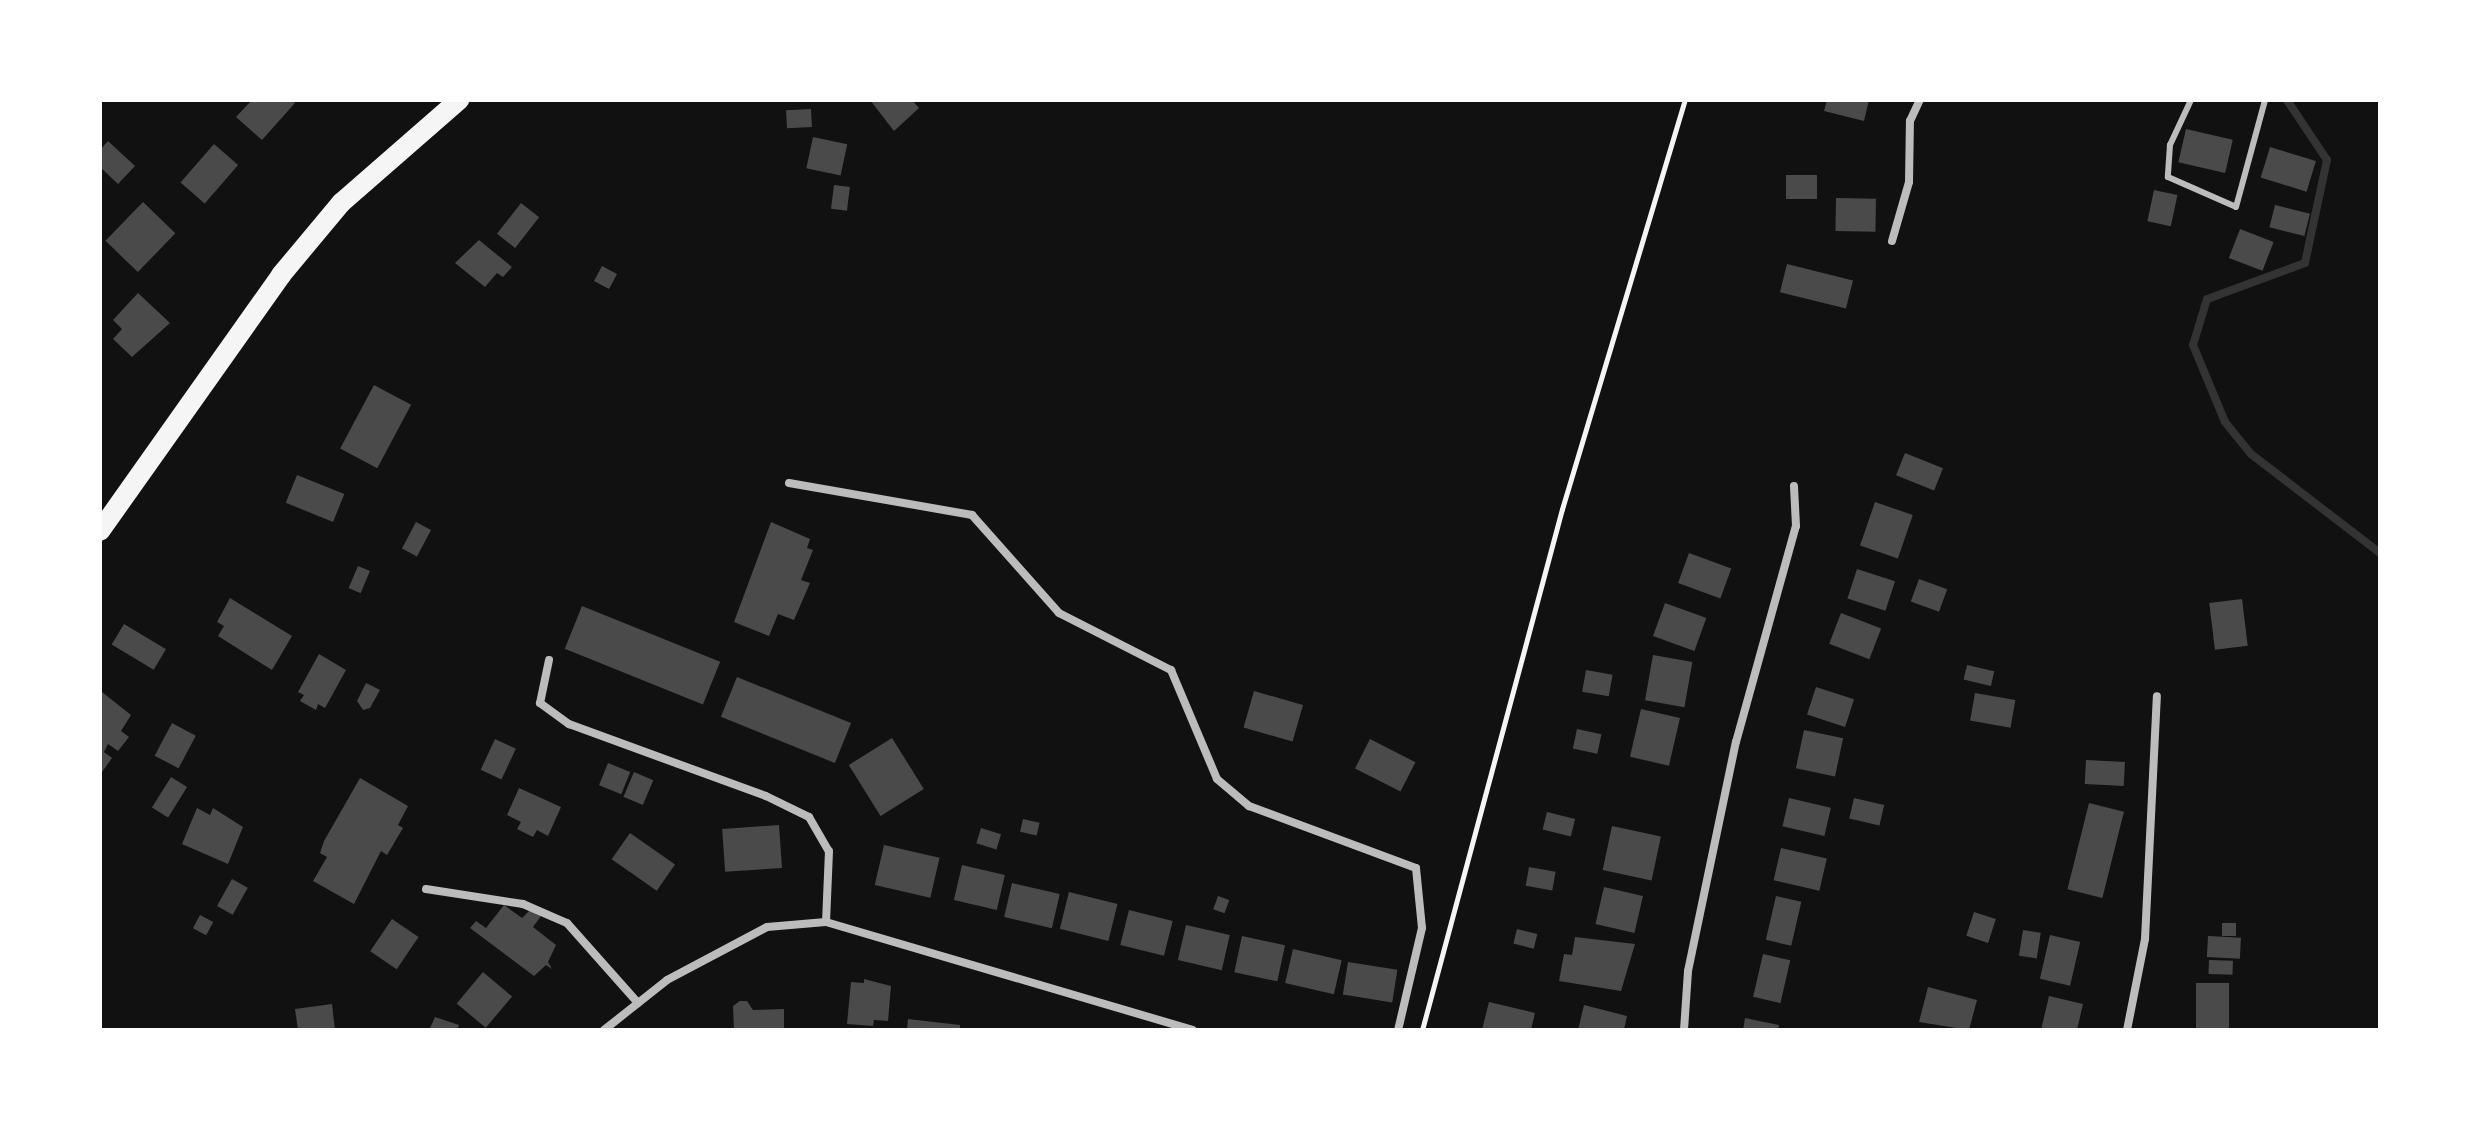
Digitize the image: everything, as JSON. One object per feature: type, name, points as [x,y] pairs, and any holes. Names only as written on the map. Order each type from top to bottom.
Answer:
[{"type":"main road","points":[[100,531],[281,275],[351,193],[459,100]]},
{"type":"street","points":[[1892,241],[1909,182],[1910,121],[1920,100]]},
{"type":"street","points":[[789,483],[972,515],[1059,613],[1171,670],[1217,779],[1249,806],[1416,868],[1422,928],[1398,1030]]},
{"type":"street","points":[[1684,1030],[1688,971],[1736,742],[1796,526],[1794,486]]},
{"type":"street","points":[[549,660],[540,703],[569,724],[766,796],[809,817],[829,851],[826,922]]},
{"type":"street","points":[[2127,1030],[2145,939],[2157,696]]},
{"type":"street","points":[[426,889],[523,904],[567,923],[638,1003]]},
{"type":"street","points":[[604,1030],[667,980],[767,927],[826,922],[1158,1025],[1192,1030]]},
{"type":"lane","points":[[2191,100],[2170,145],[2168,177],[2236,207],[2265,100]]},
{"type":"path","points":[[1422,1030],[1562,509],[1685,100]]},
{"type":"building","points":[[252,100],[292,100],[295,103],[262,140],[236,117]]},
{"type":"building","points":[[870,100],[912,100],[919,108],[894,131]]},
{"type":"building","points":[[1827,100],[1869,100],[1864,121],[1824,111]]},
{"type":"building","points":[[811,109],[812,127],[787,128],[786,110]]},
{"type":"building","points":[[2186,129],[2233,140],[2225,173],[2178,162]]},
{"type":"building","points":[[813,137],[847,144],[841,176],[806,168]]},
{"type":"building","points":[[108,141],[135,166],[118,184],[100,167],[100,150]]},
{"type":"building","points":[[214,144],[238,165],[205,203],[181,182]]},
{"type":"building","points":[[2270,147],[2316,161],[2307,192],[2261,178]]},
{"type":"building","points":[[1786,175],[1817,175],[1817,199],[1786,199]]},
{"type":"building","points":[[834,185],[850,187],[847,211],[831,209]]},
{"type":"building","points":[[2154,190],[2177,195],[2171,226],[2147,221]]},
{"type":"building","points":[[1836,198],[1876,199],[1875,232],[1835,231]]},
{"type":"building","points":[[143,202],[175,233],[138,272],[105,241]]},
{"type":"building","points":[[521,203],[539,217],[515,248],[497,234]]},
{"type":"building","points":[[2275,205],[2310,214],[2304,236],[2269,227]]},
{"type":"building","points":[[2240,229],[2274,242],[2262,271],[2229,258]]},
{"type":"building","points":[[479,240],[512,267],[503,277],[497,273],[485,287],[455,263]]},
{"type":"building","points":[[1787,264],[1853,280],[1846,309],[1780,292]]},
{"type":"building","points":[[602,266],[617,274],[609,289],[594,281]]},
{"type":"building","points":[[138,293],[170,323],[132,357],[113,339],[122,329],[113,320]]},
{"type":"building","points":[[374,385],[411,405],[377,468],[340,449]]},
{"type":"building","points":[[1905,453],[1943,468],[1934,491],[1896,475]]},
{"type":"building","points":[[297,475],[344,494],[333,522],[286,503]]},
{"type":"building","points":[[1875,502],[1913,515],[1898,559],[1860,545]]},
{"type":"building","points":[[416,522],[431,530],[417,556],[402,548]]},
{"type":"building","points":[[771,522],[810,539],[807,548],[813,550],[801,580],[810,583],[794,620],[778,614],[769,636],[734,622]]},
{"type":"building","points":[[1689,553],[1731,568],[1720,598],[1678,583]]},
{"type":"building","points":[[358,566],[370,571],[361,593],[349,588]]},
{"type":"building","points":[[1857,569],[1895,581],[1885,611],[1847,598]]},
{"type":"building","points":[[1919,579],[1947,589],[1939,612],[1911,602]]},
{"type":"building","points":[[230,598],[292,636],[272,670],[218,636],[224,626],[217,622]]},
{"type":"building","points":[[2242,599],[2248,646],[2215,650],[2209,603]]},
{"type":"building","points":[[1665,603],[1706,618],[1694,651],[1653,636]]},
{"type":"building","points":[[582,606],[720,662],[703,704],[565,649]]},
{"type":"building","points":[[1841,613],[1881,628],[1869,659],[1829,644]]},
{"type":"building","points":[[124,624],[166,649],[154,670],[112,645]]},
{"type":"building","points":[[319,654],[346,670],[325,708],[318,704],[316,710],[300,701],[304,695],[298,692]]},
{"type":"building","points":[[1653,655],[1692,662],[1684,707],[1645,700]]},
{"type":"building","points":[[1967,665],[1994,671],[1991,686],[1964,680]]},
{"type":"building","points":[[1586,670],[1613,675],[1609,696],[1582,692]]},
{"type":"building","points":[[737,677],[851,723],[835,763],[721,717]]},
{"type":"building","points":[[366,683],[380,690],[370,708],[363,710],[357,701]]},
{"type":"building","points":[[1816,687],[1854,699],[1845,727],[1807,715]]},
{"type":"building","points":[[1254,691],[1303,705],[1293,742],[1244,728]]},
{"type":"building","points":[[102,692],[131,715],[121,731],[129,737],[118,751],[108,744],[104,752],[112,758],[102,772]]},
{"type":"building","points":[[1975,693],[2015,700],[2011,728],[1970,721]]},
{"type":"building","points":[[1641,709],[1680,718],[1669,766],[1630,757]]},
{"type":"building","points":[[172,723],[196,736],[178,768],[155,756]]},
{"type":"building","points":[[1577,729],[1601,734],[1597,754],[1573,749]]},
{"type":"building","points":[[1804,730],[1843,738],[1835,776],[1796,768]]},
{"type":"building","points":[[892,738],[924,789],[881,816],[849,765]]},
{"type":"building","points":[[495,739],[516,749],[501,780],[481,770]]},
{"type":"building","points":[[1370,739],[1415,762],[1400,792],[1355,768]]},
{"type":"building","points":[[2086,760],[2125,762],[2124,786],[2085,784]]},
{"type":"building","points":[[608,763],[630,772],[621,794],[599,785]]},
{"type":"building","points":[[634,772],[653,780],[643,805],[623,797]]},
{"type":"building","points":[[171,777],[187,787],[168,818],[152,808]]},
{"type":"building","points":[[360,778],[408,806],[398,825],[403,828],[387,855],[381,851],[354,904],[313,881],[327,857],[320,853],[324,841]]},
{"type":"building","points":[[519,788],[561,807],[548,836],[537,830],[533,837],[517,829],[521,822],[507,815]]},
{"type":"building","points":[[1789,798],[1831,808],[1824,836],[1782,826]]},
{"type":"building","points":[[1854,798],[1884,805],[1879,825],[1849,818]]},
{"type":"building","points":[[2089,803],[2124,812],[2102,898],[2067,889]]},
{"type":"building","points":[[197,808],[210,815],[213,808],[243,827],[228,864],[182,844]]},
{"type":"building","points":[[1547,812],[1575,819],[1571,836],[1543,829]]},
{"type":"building","points":[[1023,819],[1040,823],[1037,835],[1020,832]]},
{"type":"building","points":[[779,825],[782,868],[725,872],[722,829]]},
{"type":"building","points":[[1612,826],[1661,836],[1652,880],[1603,870]]},
{"type":"building","points":[[981,828],[1001,834],[996,849],[976,843]]},
{"type":"building","points":[[630,833],[675,865],[657,891],[612,859]]},
{"type":"building","points":[[884,845],[940,858],[930,898],[875,885]]},
{"type":"building","points":[[1781,848],[1827,859],[1819,891],[1774,880]]},
{"type":"building","points":[[962,865],[1005,875],[997,910],[954,900]]},
{"type":"building","points":[[1529,867],[1556,872],[1552,890],[1526,886]]},
{"type":"building","points":[[232,879],[248,888],[233,915],[217,906]]},
{"type":"building","points":[[1012,883],[1060,894],[1052,928],[1004,917]]},
{"type":"building","points":[[1604,887],[1643,896],[1634,933],[1595,924]]},
{"type":"building","points":[[1069,892],[1118,904],[1108,941],[1060,929]]},
{"type":"building","points":[[1218,896],[1229,900],[1224,913],[1213,909]]},
{"type":"building","points":[[1776,896],[1801,902],[1791,946],[1766,940]]},
{"type":"building","points":[[504,905],[522,918],[531,909],[541,916],[533,927],[556,945],[548,962],[552,969],[546,965],[534,976],[470,928],[476,921],[486,928]]},
{"type":"building","points":[[1129,910],[1173,921],[1164,956],[1120,945]]},
{"type":"building","points":[[1974,912],[1996,919],[1988,943],[1966,936]]},
{"type":"building","points":[[200,915],[213,922],[206,935],[193,928]]},
{"type":"building","points":[[392,919],[419,937],[397,969],[370,951]]},
{"type":"building","points":[[2222,923],[2236,923],[2236,936],[2222,936]]},
{"type":"building","points":[[1186,925],[1230,935],[1222,970],[1178,960]]},
{"type":"building","points":[[1517,929],[1537,934],[1534,949],[1513,944]]},
{"type":"building","points":[[2023,930],[2041,933],[2037,958],[2019,956]]},
{"type":"building","points":[[2050,935],[2080,942],[2070,986],[2040,979]]},
{"type":"building","points":[[1242,936],[1285,945],[1277,981],[1234,972]]},
{"type":"building","points":[[2208,936],[2241,938],[2240,959],[2207,957]]},
{"type":"building","points":[[1575,937],[1635,944],[1621,991],[1559,981],[1564,954],[1572,955]]},
{"type":"building","points":[[1293,949],[1342,960],[1334,994],[1285,983]]},
{"type":"building","points":[[1763,954],[1790,960],[1780,1003],[1753,997]]},
{"type":"building","points":[[2209,960],[2233,961],[2232,975],[2209,974]]},
{"type":"building","points":[[1348,962],[1397,970],[1392,1002],[1343,995]]},
{"type":"building","points":[[483,972],[512,996],[486,1028],[457,1003]]},
{"type":"building","points":[[864,979],[891,986],[888,1021],[874,1020],[873,1026],[847,1024],[851,982],[864,983]]},
{"type":"building","points":[[2196,983],[2229,983],[2229,1030],[2196,1030]]},
{"type":"building","points":[[1928,987],[1977,1000],[1969,1030],[1919,1022]]},
{"type":"building","points":[[2049,996],[2083,1004],[2077,1030],[2041,1030]]},
{"type":"building","points":[[747,1001],[753,1010],[784,1009],[784,1030],[734,1030],[733,1006]]},
{"type":"building","points":[[1489,1002],[1535,1013],[1531,1030],[1482,1030]]},
{"type":"building","points":[[332,1004],[335,1030],[298,1030],[295,1009]]},
{"type":"building","points":[[1584,1005],[1627,1016],[1624,1030],[1578,1030]]},
{"type":"building","points":[[435,1017],[459,1025],[457,1030],[429,1030]]},
{"type":"building","points":[[1745,1018],[1779,1025],[1778,1030],[1743,1030]]},
{"type":"building","points":[[908,1019],[960,1025],[960,1030],[907,1030]]},
{"type":"waterway","points":[[2287,100],[2327,160],[2305,263],[2207,299],[2193,345],[2225,422],[2251,454],[2380,553]]}]
